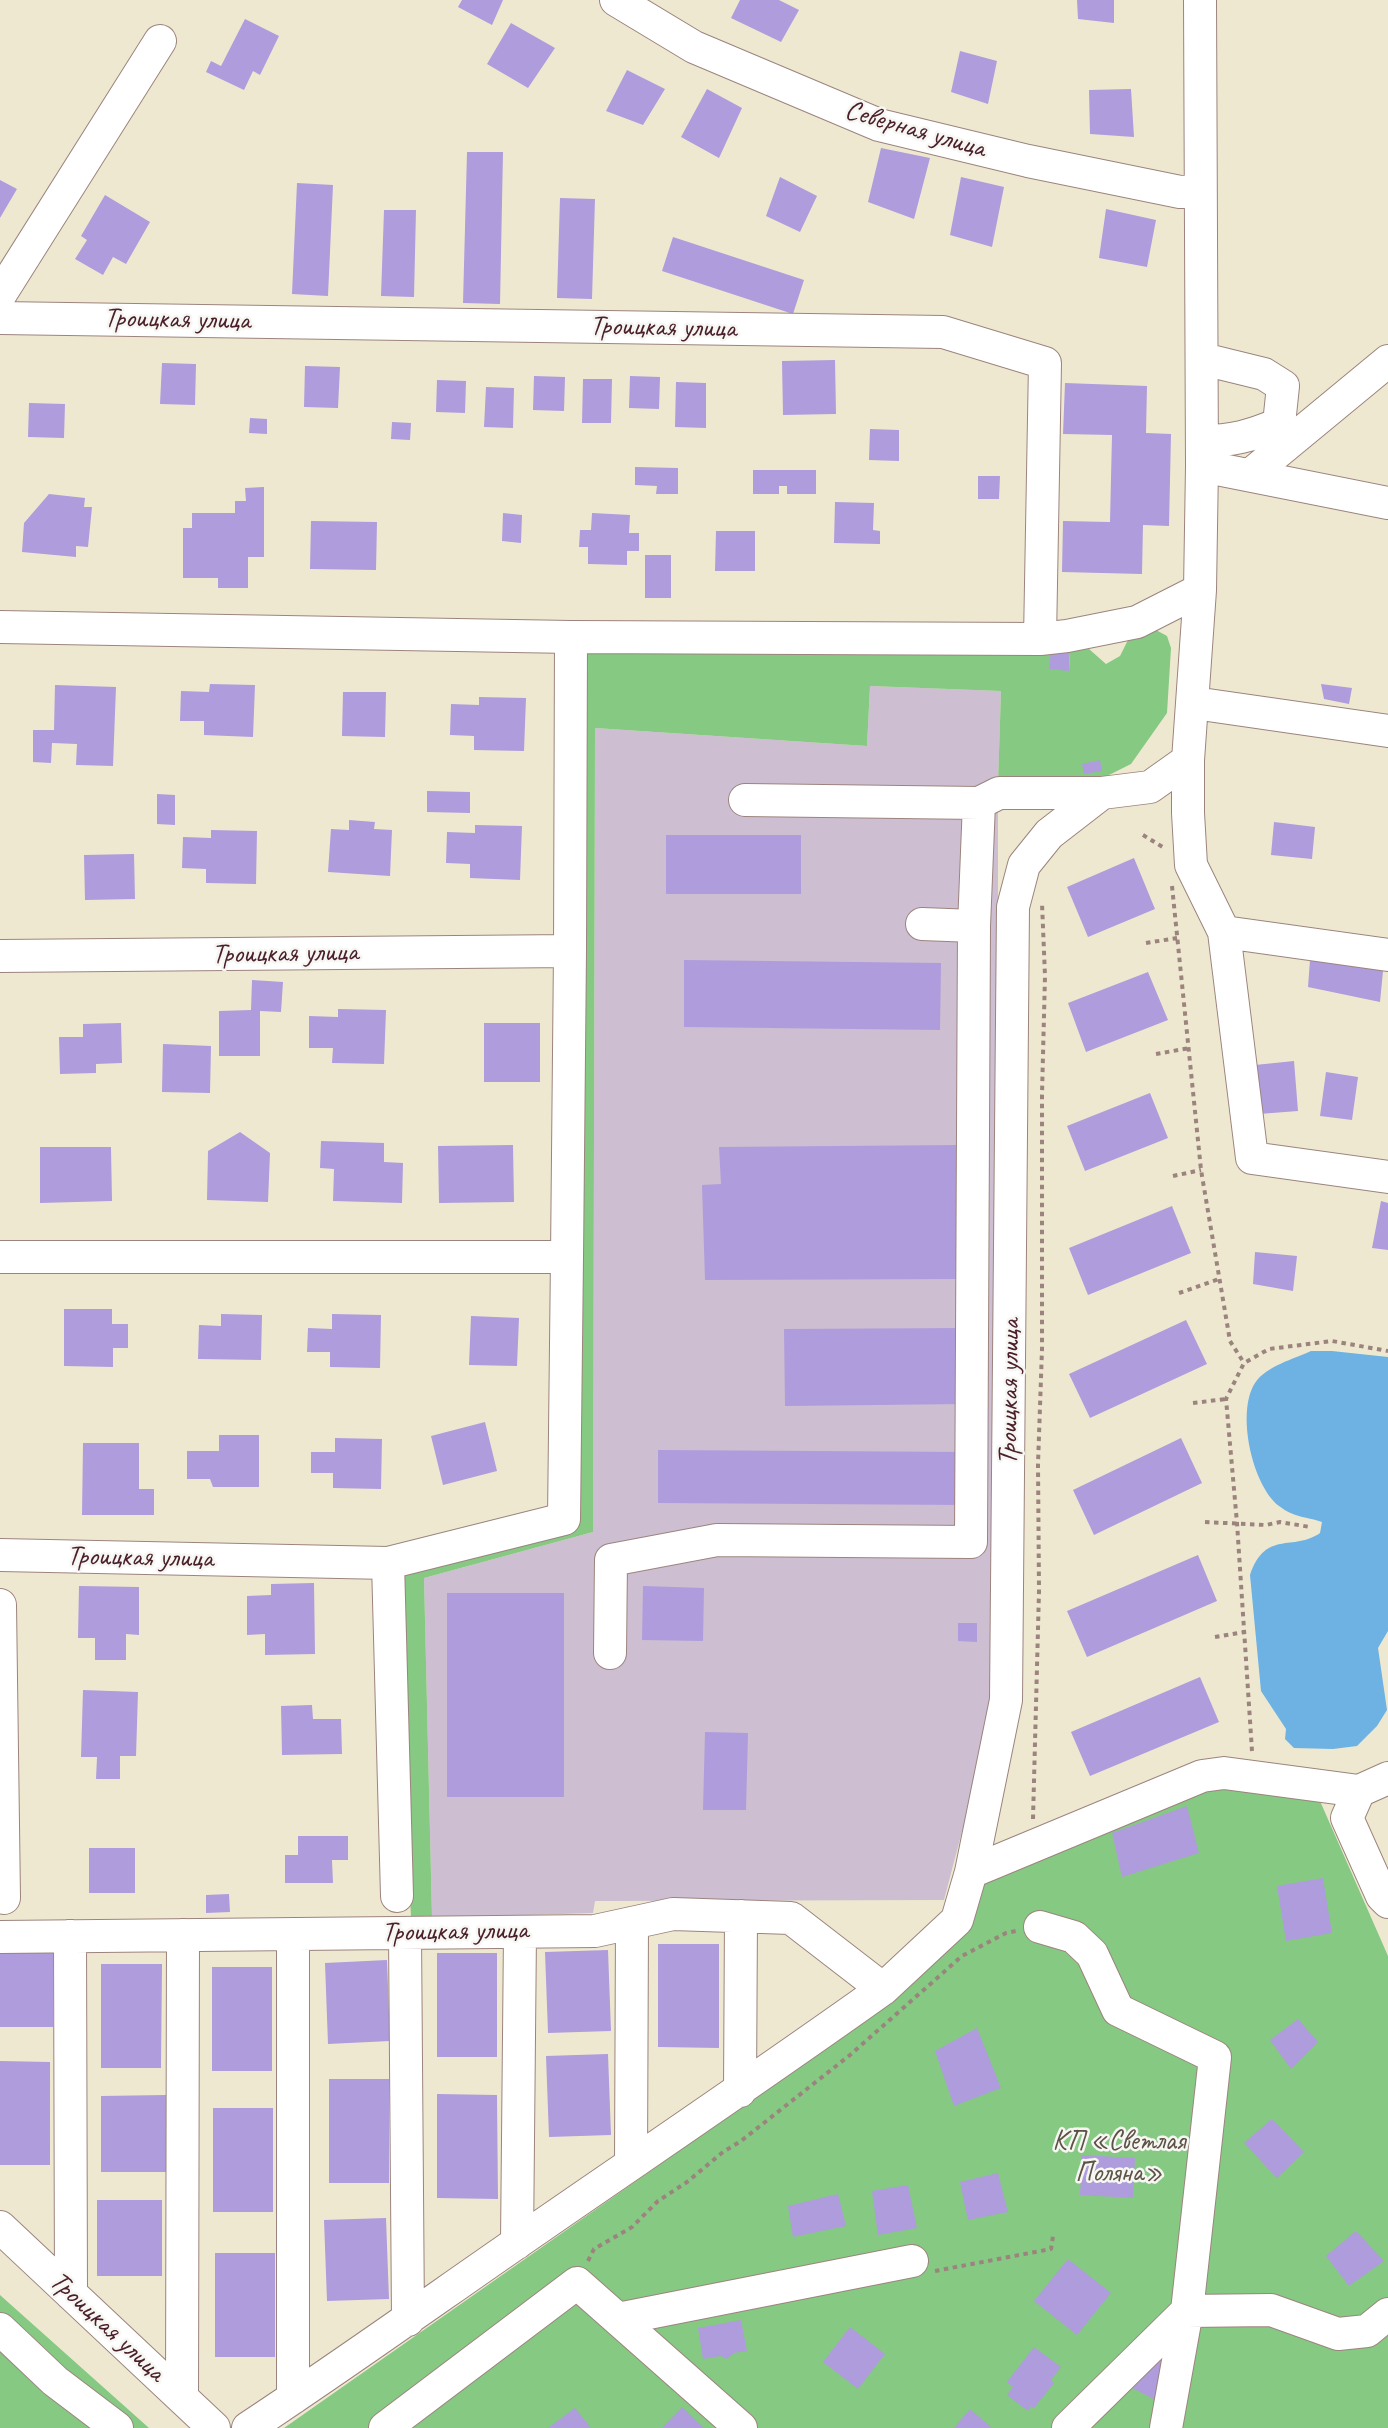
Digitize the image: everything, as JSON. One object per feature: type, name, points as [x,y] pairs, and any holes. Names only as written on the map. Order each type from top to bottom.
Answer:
[{"type":"street","name":"Северная улица","points":[[616,0],[693,47],[879,125],[1052,166],[1180,192],[1199,191]]},
{"type":"street","points":[[1200,0],[1199,191],[1203,359],[1200,590],[1194,703],[1188,760],[1191,865],[1224,932],[1252,1158],[1388,1178]]},
{"type":"street","points":[[0,295],[160,40]]},
{"type":"street","name":"Троицкая улица","points":[[0,318],[943,332],[1045,363],[1053,638]]},
{"type":"street","points":[[1202,453],[1222,441],[1250,436],[1279,423],[1282,386],[1264,374],[1203,359]]},
{"type":"street","points":[[1250,475],[1388,361]]},
{"type":"street","points":[[1202,453],[1250,475],[1388,503]]},
{"type":"street","points":[[0,627],[571,638],[1053,638],[1137,622],[1200,590]]},
{"type":"street","name":"Троицкая улица","points":[[0,1555],[388,1563],[564,1520],[571,638]]},
{"type":"street","points":[[1194,703],[1388,731]]},
{"type":"street","points":[[745,800],[979,803],[999,794],[1102,793],[1150,787],[1188,760]]},
{"type":"street","name":"Троицкая улица","points":[[249,2428],[740,2091],[883,1989],[957,1920],[971,1872],[1006,1700],[1013,907],[1024,866],[1049,834],[1102,793]]},
{"type":"street","points":[[610,1653],[611,1560],[717,1540],[971,1542],[974,926],[979,803]]},
{"type":"street","points":[[922,924],[974,926]]},
{"type":"street","points":[[1224,932],[1388,955]]},
{"type":"street","name":"Троицкая улица","points":[[0,956],[570,951]]},
{"type":"street","points":[[0,1257],[567,1257]]},
{"type":"street","name":"Троицкая улица","points":[[388,1563],[397,1896]]},
{"type":"street","points":[[0,1605],[4,1898]]},
{"type":"street","points":[[971,1872],[1202,1776],[1224,1773],[1359,1791],[1388,1778]]},
{"type":"street","points":[[1359,1791],[1347,1818],[1382,1896],[1388,1902]]},
{"type":"street","name":"Троицкая улица","points":[[0,1937],[595,1931],[673,1914],[791,1918],[883,1989]]},
{"type":"street","points":[[740,2091],[741,1916]]},
{"type":"street","points":[[631,2164],[632,1923]]},
{"type":"street","points":[[1040,1927],[1074,1937],[1092,1954],[1118,2010],[1215,2057],[1187,2311],[1166,2428]]},
{"type":"street","points":[[517,2243],[520,1932]]},
{"type":"street","points":[[405,1933],[408,2320]]},
{"type":"street","points":[[293,1934],[293,2398]]},
{"type":"street","points":[[182,2397],[183,1935]]},
{"type":"street","points":[[70,1936],[71,2294]]},
{"type":"street","name":"Троицкая улица","points":[[0,2227],[214,2428]]},
{"type":"street","points":[[618,2319],[912,2261]]},
{"type":"street","points":[[385,2428],[577,2283],[741,2428]]},
{"type":"street","points":[[1068,2428],[1187,2311],[1271,2310],[1338,2334],[1367,2331],[1388,2314]]},
{"type":"street","points":[[0,2329],[55,2381],[117,2428]]},
{"type":"path","points":[[1143,835],[1168,851]]},
{"type":"path","points":[[1172,883],[1201,1170],[1230,1341],[1244,1363]]},
{"type":"path","points":[[1032,1847],[1039,1591],[1038,1464],[1042,1349],[1045,976],[1042,898]]},
{"type":"path","points":[[1146,943],[1177,938]]},
{"type":"path","points":[[1156,1054],[1190,1047]]},
{"type":"path","points":[[1173,1176],[1201,1170]]},
{"type":"path","points":[[1179,1293],[1219,1279]]},
{"type":"path","points":[[1252,1754],[1237,1523],[1226,1400],[1244,1363],[1269,1349],[1332,1341],[1388,1351]]},
{"type":"path","points":[[1193,1403],[1226,1400]]},
{"type":"path","points":[[1205,1522],[1266,1525],[1281,1522],[1310,1527]]},
{"type":"path","points":[[1215,1637],[1244,1632]]},
{"type":"path","points":[[577,2283],[594,2249],[632,2227],[658,2201],[687,2182],[723,2152],[741,2141],[813,2085],[962,1956],[1005,1933],[1040,1927]]},
{"type":"path","points":[[912,2261],[927,2273],[1051,2249],[1053,2236]]},
{"type":"shaded area","points":[[870,686],[1001,691],[998,784],[998,1694],[944,1900],[595,1901],[593,1913],[432,1918],[424,1578],[593,1532],[595,728],[867,746]]},
{"type":"green space","points":[[1156,630],[1167,636],[1171,648],[1167,713],[1131,764],[1097,781],[998,784],[1001,691],[870,686],[867,746],[595,728],[593,1532],[424,1578],[432,1918],[411,1918],[396,1585],[410,1567],[576,1527],[580,656],[591,647],[1051,649],[1069,670],[1070,650],[1089,649],[1106,664],[1120,656],[1129,638],[1141,631]]},
{"type":"green space","name":"КП «Светлая Поляна»","points":[[1205,1786],[1320,1801],[1388,1956],[1388,2428],[284,2428],[900,1996],[968,1928],[984,1883]]},
{"type":"green space","points":[[0,2295],[149,2428],[0,2428]]},
{"type":"water","points":[[1311,1351],[1388,1357],[1388,1631],[1378,1648],[1387,1710],[1377,1726],[1357,1746],[1333,1749],[1294,1748],[1285,1739],[1286,1729],[1261,1691],[1250,1575],[1256,1561],[1272,1547],[1300,1541],[1320,1533],[1322,1522],[1290,1513],[1269,1496],[1255,1466],[1247,1429],[1249,1396],[1255,1383],[1273,1368]]},
{"type":"building","points":[[462,0],[503,0],[492,25],[458,7]]},
{"type":"building","points":[[740,0],[779,0],[799,10],[781,42],[731,18]]},
{"type":"building","points":[[1077,0],[1114,0],[1114,23],[1078,19]]},
{"type":"building","points":[[245,19],[279,36],[260,75],[253,71],[244,90],[206,72],[211,61],[221,66]]},
{"type":"building","points":[[511,23],[555,48],[528,88],[487,64]]},
{"type":"building","points":[[960,51],[997,61],[988,104],[951,92]]},
{"type":"building","points":[[627,70],[665,89],[643,125],[606,111]]},
{"type":"building","points":[[707,89],[742,108],[719,158],[681,137]]},
{"type":"building","points":[[1131,89],[1134,137],[1090,134],[1089,90]]},
{"type":"building","points":[[881,148],[930,158],[914,219],[868,202]]},
{"type":"building","points":[[467,152],[503,152],[500,304],[463,303]]},
{"type":"building","points":[[780,177],[817,196],[800,232],[766,216]]},
{"type":"building","points":[[961,177],[1004,187],[992,247],[950,235]]},
{"type":"building","points":[[0,180],[17,189],[0,218]]},
{"type":"building","points":[[297,183],[333,185],[328,296],[292,294]]},
{"type":"building","points":[[105,195],[150,222],[126,264],[113,257],[103,275],[75,259],[87,240],[81,236]]},
{"type":"building","points":[[560,198],[595,199],[592,299],[557,298]]},
{"type":"building","points":[[1106,209],[1156,220],[1147,267],[1099,258]]},
{"type":"building","points":[[384,210],[416,210],[414,297],[381,296]]},
{"type":"building","points":[[673,237],[804,280],[793,314],[662,271]]},
{"type":"building","points":[[835,360],[836,414],[783,415],[782,361]]},
{"type":"building","points":[[162,363],[196,364],[195,405],[160,404]]},
{"type":"building","points":[[305,366],[340,367],[338,408],[304,407]]},
{"type":"building","points":[[534,376],[565,377],[564,411],[533,410]]},
{"type":"building","points":[[630,376],[660,377],[659,409],[629,408]]},
{"type":"building","points":[[583,379],[612,379],[611,423],[582,423]]},
{"type":"building","points":[[437,380],[466,381],[465,413],[436,412]]},
{"type":"building","points":[[676,382],[706,383],[706,428],[675,427]]},
{"type":"building","points":[[1065,383],[1147,386],[1146,433],[1171,434],[1169,526],[1143,525],[1142,574],[1062,572],[1063,521],[1110,522],[1112,435],[1063,434]]},
{"type":"building","points":[[486,387],[514,388],[513,428],[484,427]]},
{"type":"building","points":[[29,403],[65,404],[64,438],[28,437]]},
{"type":"building","points":[[250,418],[267,419],[267,434],[249,433]]},
{"type":"building","points":[[392,422],[411,423],[410,440],[391,439]]},
{"type":"building","points":[[870,429],[899,430],[899,461],[869,460]]},
{"type":"building","points":[[635,467],[678,468],[678,494],[656,494],[657,486],[635,485]]},
{"type":"building","points":[[753,470],[816,470],[816,494],[787,494],[787,486],[779,486],[779,494],[753,494]]},
{"type":"building","points":[[978,476],[1000,476],[999,499],[978,499]]},
{"type":"building","points":[[264,487],[264,557],[248,557],[248,588],[218,588],[218,578],[183,578],[183,528],[192,528],[192,513],[235,513],[235,501],[246,501],[245,488]]},
{"type":"building","points":[[49,494],[85,498],[84,507],[92,507],[88,547],[76,546],[76,557],[22,552],[24,523]]},
{"type":"building","points":[[835,502],[874,503],[873,530],[880,531],[880,544],[834,543]]},
{"type":"building","points":[[503,513],[522,515],[521,543],[502,541]]},
{"type":"building","points":[[592,513],[630,515],[629,533],[639,533],[639,551],[627,551],[627,565],[588,564],[588,547],[579,547],[580,530],[591,530]]},
{"type":"building","points":[[311,521],[377,522],[376,570],[310,569]]},
{"type":"building","points":[[716,531],[755,531],[755,571],[715,571]]},
{"type":"building","points":[[645,555],[671,555],[671,598],[645,598]]},
{"type":"building","points":[[1051,649],[1070,650],[1069,671],[1049,669]]},
{"type":"building","points":[[210,684],[255,685],[253,737],[204,735],[204,721],[180,721],[181,691],[209,692]]},
{"type":"building","points":[[1321,684],[1352,688],[1349,704],[1324,699]]},
{"type":"building","points":[[55,685],[116,687],[113,766],[76,765],[77,744],[52,743],[51,763],[33,762],[33,730],[54,730]]},
{"type":"building","points":[[343,692],[386,692],[385,737],[342,736]]},
{"type":"building","points":[[479,697],[526,698],[524,751],[474,750],[474,736],[450,735],[451,704],[479,705]]},
{"type":"building","points":[[1100,760],[1102,771],[1084,774],[1082,764]]},
{"type":"building","points":[[427,791],[470,792],[470,813],[427,812]]},
{"type":"building","points":[[157,794],[175,795],[175,825],[157,824]]},
{"type":"building","points":[[349,820],[375,822],[374,829],[392,830],[390,876],[328,872],[331,829],[349,830]]},
{"type":"building","points":[[1274,822],[1315,827],[1312,859],[1271,855]]},
{"type":"building","points":[[475,825],[522,826],[520,880],[470,878],[470,864],[446,863],[447,832],[475,833]]},
{"type":"building","points":[[211,830],[257,831],[256,884],[206,883],[206,869],[182,868],[183,837],[211,838]]},
{"type":"building","points":[[666,835],[801,835],[801,894],[666,894]]},
{"type":"building","points":[[134,854],[135,899],[85,900],[84,855]]},
{"type":"building","points":[[1134,858],[1155,909],[1088,937],[1067,887]]},
{"type":"building","points":[[684,960],[941,963],[940,1030],[684,1027]]},
{"type":"building","points":[[1310,960],[1384,961],[1380,1002],[1308,987]]},
{"type":"building","points":[[1148,972],[1168,1020],[1086,1052],[1068,1003]]},
{"type":"building","points":[[252,980],[283,982],[281,1012],[260,1011],[260,1056],[219,1056],[219,1011],[251,1010]]},
{"type":"building","points":[[338,1009],[386,1010],[384,1064],[332,1063],[333,1048],[309,1048],[309,1016],[338,1017]]},
{"type":"building","points":[[121,1023],[122,1063],[96,1064],[96,1073],[60,1074],[59,1037],[83,1037],[83,1024]]},
{"type":"building","points":[[484,1023],[540,1023],[540,1082],[484,1082]]},
{"type":"building","points":[[163,1044],[211,1046],[210,1093],[162,1092]]},
{"type":"building","points":[[1294,1061],[1298,1111],[1259,1114],[1255,1065]]},
{"type":"building","points":[[1326,1072],[1358,1077],[1352,1120],[1320,1116]]},
{"type":"building","points":[[1150,1093],[1168,1138],[1085,1171],[1067,1126]]},
{"type":"building","points":[[240,1132],[270,1153],[268,1202],[207,1200],[208,1151]]},
{"type":"building","points":[[321,1141],[384,1143],[384,1162],[403,1163],[402,1203],[333,1201],[334,1169],[320,1168]]},
{"type":"building","points":[[513,1145],[514,1202],[439,1203],[438,1146]]},
{"type":"building","points":[[957,1145],[961,1279],[705,1280],[702,1185],[721,1184],[719,1147]]},
{"type":"building","points":[[40,1147],[111,1147],[112,1201],[40,1203]]},
{"type":"building","points":[[1381,1201],[1388,1203],[1388,1250],[1372,1248]]},
{"type":"building","points":[[1172,1206],[1191,1253],[1088,1295],[1069,1248]]},
{"type":"building","points":[[1255,1252],[1297,1256],[1293,1291],[1253,1284]]},
{"type":"building","points":[[64,1309],[112,1309],[112,1324],[128,1324],[128,1348],[113,1348],[113,1367],[64,1366]]},
{"type":"building","points":[[221,1314],[262,1315],[261,1360],[198,1359],[199,1325],[221,1326]]},
{"type":"building","points":[[332,1314],[381,1315],[380,1368],[330,1367],[330,1352],[307,1352],[308,1328],[332,1329]]},
{"type":"building","points":[[471,1316],[519,1318],[517,1366],[469,1365]]},
{"type":"building","points":[[1186,1320],[1207,1364],[1090,1418],[1069,1374]]},
{"type":"building","points":[[963,1328],[964,1404],[785,1406],[784,1329]]},
{"type":"building","points":[[485,1422],[497,1471],[443,1485],[431,1436]]},
{"type":"building","points":[[219,1435],[259,1435],[259,1487],[213,1487],[210,1479],[187,1479],[187,1451],[219,1451]]},
{"type":"building","points":[[335,1438],[382,1439],[381,1489],[333,1488],[333,1473],[311,1473],[311,1452],[335,1452]]},
{"type":"building","points":[[1181,1438],[1202,1483],[1094,1535],[1073,1490]]},
{"type":"building","points":[[83,1443],[139,1443],[139,1489],[154,1489],[154,1515],[82,1515]]},
{"type":"building","points":[[658,1450],[965,1452],[965,1505],[658,1503]]},
{"type":"building","points":[[1198,1555],[1217,1601],[1087,1657],[1067,1611]]},
{"type":"building","points":[[314,1583],[315,1654],[265,1655],[265,1634],[247,1635],[247,1596],[271,1595],[271,1584]]},
{"type":"building","points":[[79,1586],[139,1587],[139,1635],[126,1634],[126,1660],[95,1660],[95,1638],[78,1638]]},
{"type":"building","points":[[643,1586],[704,1588],[703,1641],[642,1640]]},
{"type":"building","points":[[447,1593],[564,1593],[564,1797],[447,1797]]},
{"type":"building","points":[[958,1623],[977,1623],[977,1642],[958,1641]]},
{"type":"building","points":[[1200,1677],[1219,1722],[1090,1776],[1071,1732]]},
{"type":"building","points":[[83,1690],[138,1692],[136,1756],[120,1756],[120,1779],[96,1779],[97,1757],[81,1757]]},
{"type":"building","points":[[312,1705],[313,1719],[341,1719],[342,1754],[282,1755],[281,1706]]},
{"type":"building","points":[[705,1732],[748,1733],[746,1810],[703,1810]]},
{"type":"building","points":[[1187,1806],[1199,1853],[1122,1877],[1112,1833]]},
{"type":"building","points":[[298,1836],[348,1836],[348,1860],[332,1860],[333,1883],[285,1883],[285,1855],[298,1855]]},
{"type":"building","points":[[89,1848],[135,1848],[135,1893],[89,1893]]},
{"type":"building","points":[[1323,1878],[1332,1933],[1286,1941],[1277,1886]]},
{"type":"building","points":[[229,1894],[230,1912],[206,1913],[206,1895]]},
{"type":"building","points":[[658,1944],[719,1944],[719,2048],[658,2047]]},
{"type":"building","points":[[608,1950],[611,2031],[548,2033],[545,1952]]},
{"type":"building","points":[[0,1951],[53,1951],[53,2027],[0,2027]]},
{"type":"building","points":[[437,1953],[497,1953],[497,2057],[437,2057]]},
{"type":"building","points":[[387,1960],[390,2041],[328,2044],[325,1963]]},
{"type":"building","points":[[101,1964],[162,1964],[161,2068],[101,2068]]},
{"type":"building","points":[[212,1967],[272,1967],[272,2071],[212,2071]]},
{"type":"building","points":[[1298,2019],[1318,2042],[1291,2069],[1270,2040]]},
{"type":"building","points":[[977,2028],[1001,2088],[954,2106],[935,2051]]},
{"type":"building","points":[[608,2054],[611,2135],[549,2137],[546,2056]]},
{"type":"building","points":[[0,2061],[50,2062],[50,2165],[0,2165]]},
{"type":"building","points":[[329,2079],[389,2079],[389,2183],[329,2183]]},
{"type":"building","points":[[437,2094],[497,2095],[498,2199],[437,2198]]},
{"type":"building","points":[[166,2095],[166,2172],[101,2172],[101,2096]]},
{"type":"building","points":[[213,2108],[273,2108],[273,2212],[213,2212]]},
{"type":"building","points":[[1272,2119],[1304,2152],[1277,2178],[1244,2143]]},
{"type":"building","points":[[1082,2155],[1135,2158],[1133,2198],[1080,2195]]},
{"type":"building","points":[[998,2173],[1008,2212],[968,2220],[960,2182]]},
{"type":"building","points":[[908,2185],[917,2228],[878,2235],[872,2191]]},
{"type":"building","points":[[838,2194],[846,2226],[793,2237],[788,2206]]},
{"type":"building","points":[[97,2200],[162,2200],[162,2276],[97,2276]]},
{"type":"building","points":[[386,2218],[389,2299],[327,2301],[324,2220]]},
{"type":"building","points":[[1356,2231],[1384,2261],[1349,2286],[1326,2256]]},
{"type":"building","points":[[215,2253],[275,2253],[275,2357],[215,2357]]},
{"type":"building","points":[[1068,2259],[1111,2293],[1077,2335],[1034,2301]]},
{"type":"building","points":[[741,2320],[747,2351],[734,2353],[727,2359],[721,2356],[703,2359],[698,2328]]},
{"type":"building","points":[[850,2327],[885,2354],[858,2389],[823,2362]]},
{"type":"building","points":[[1034,2347],[1061,2367],[1051,2380],[1054,2383],[1034,2408],[1031,2406],[1028,2411],[1007,2395],[1013,2387],[1007,2382]]},
{"type":"building","points":[[1156,2350],[1172,2359],[1159,2402],[1123,2383]]},
{"type":"building","points":[[682,2407],[704,2428],[662,2428]]},
{"type":"building","points":[[575,2408],[591,2428],[548,2428]]},
{"type":"building","points":[[970,2409],[992,2428],[954,2428]]}]
